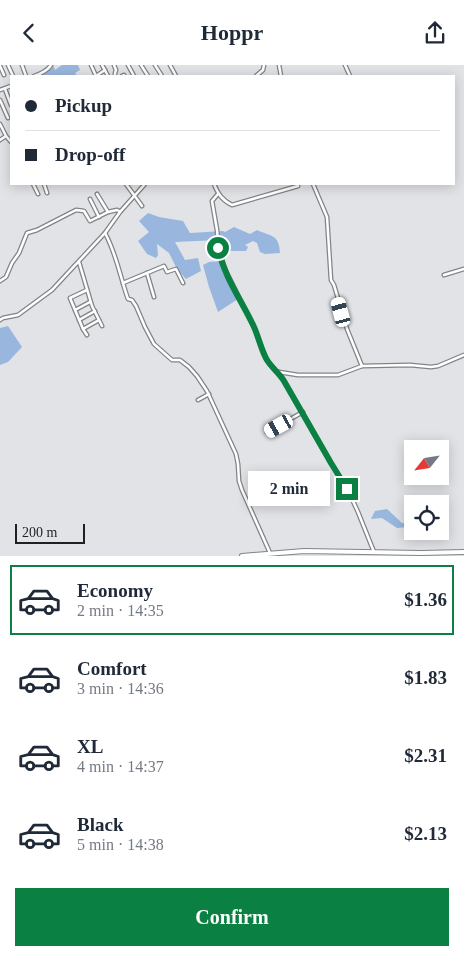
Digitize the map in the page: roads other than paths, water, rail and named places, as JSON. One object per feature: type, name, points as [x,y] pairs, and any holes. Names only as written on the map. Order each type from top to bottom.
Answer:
[{"type":"street","points":[[36,75],[51,65]]},
{"type":"street","points":[[102,65],[108,75]]},
{"type":"street","points":[[257,75],[263,70],[264,65]]},
{"type":"street","points":[[0,66],[4,75]]},
{"type":"street","points":[[98,75],[105,70]]},
{"type":"street","points":[[0,90],[10,86]]},
{"type":"street","points":[[4,89],[10,103]]},
{"type":"street","points":[[0,100],[8,118]]},
{"type":"street","points":[[0,124],[10,141]]},
{"type":"street","points":[[0,139],[6,136]]},
{"type":"street","points":[[34,185],[38,194]]},
{"type":"street","points":[[44,185],[47,193]]},
{"type":"street","points":[[127,185],[142,206]]},
{"type":"street","points":[[0,320],[18,315],[52,290],[105,233],[143,185]]},
{"type":"street","points":[[214,185],[218,195],[232,205],[298,186]]},
{"type":"street","points":[[313,185],[327,217],[331,280],[347,329],[362,366]]},
{"type":"street","points":[[97,194],[108,212]]},
{"type":"street","points":[[218,195],[212,201],[218,248],[233,287],[254,329],[266,359],[279,373],[347,489],[374,552]]},
{"type":"street","points":[[90,199],[100,217]]},
{"type":"street","points":[[0,281],[6,277],[27,233],[76,210],[84,211],[90,221],[108,212],[117,210],[120,212]]},
{"type":"street","points":[[105,233],[119,265],[128,299],[132,300],[136,306],[144,327],[154,344],[172,360],[180,360],[189,367],[209,394],[236,454],[242,490],[270,553]]},
{"type":"street","points":[[79,262],[90,302],[102,325]]},
{"type":"street","points":[[123,283],[164,267],[167,272],[176,269],[183,283]]},
{"type":"street","points":[[444,275],[464,269]]},
{"type":"street","points":[[147,273],[154,297]]},
{"type":"street","points":[[87,290],[70,298],[87,335]]},
{"type":"street","points":[[75,310],[90,302]]},
{"type":"street","points":[[79,320],[95,311]]},
{"type":"street","points":[[83,329],[99,320]]},
{"type":"street","points":[[279,373],[338,375],[362,366],[402,365],[431,367],[464,355]]},
{"type":"street","points":[[198,400],[209,394]]},
{"type":"street","points":[[267,432],[303,412]]},
{"type":"street","points":[[242,556],[304,551],[421,555],[464,552]]}]
